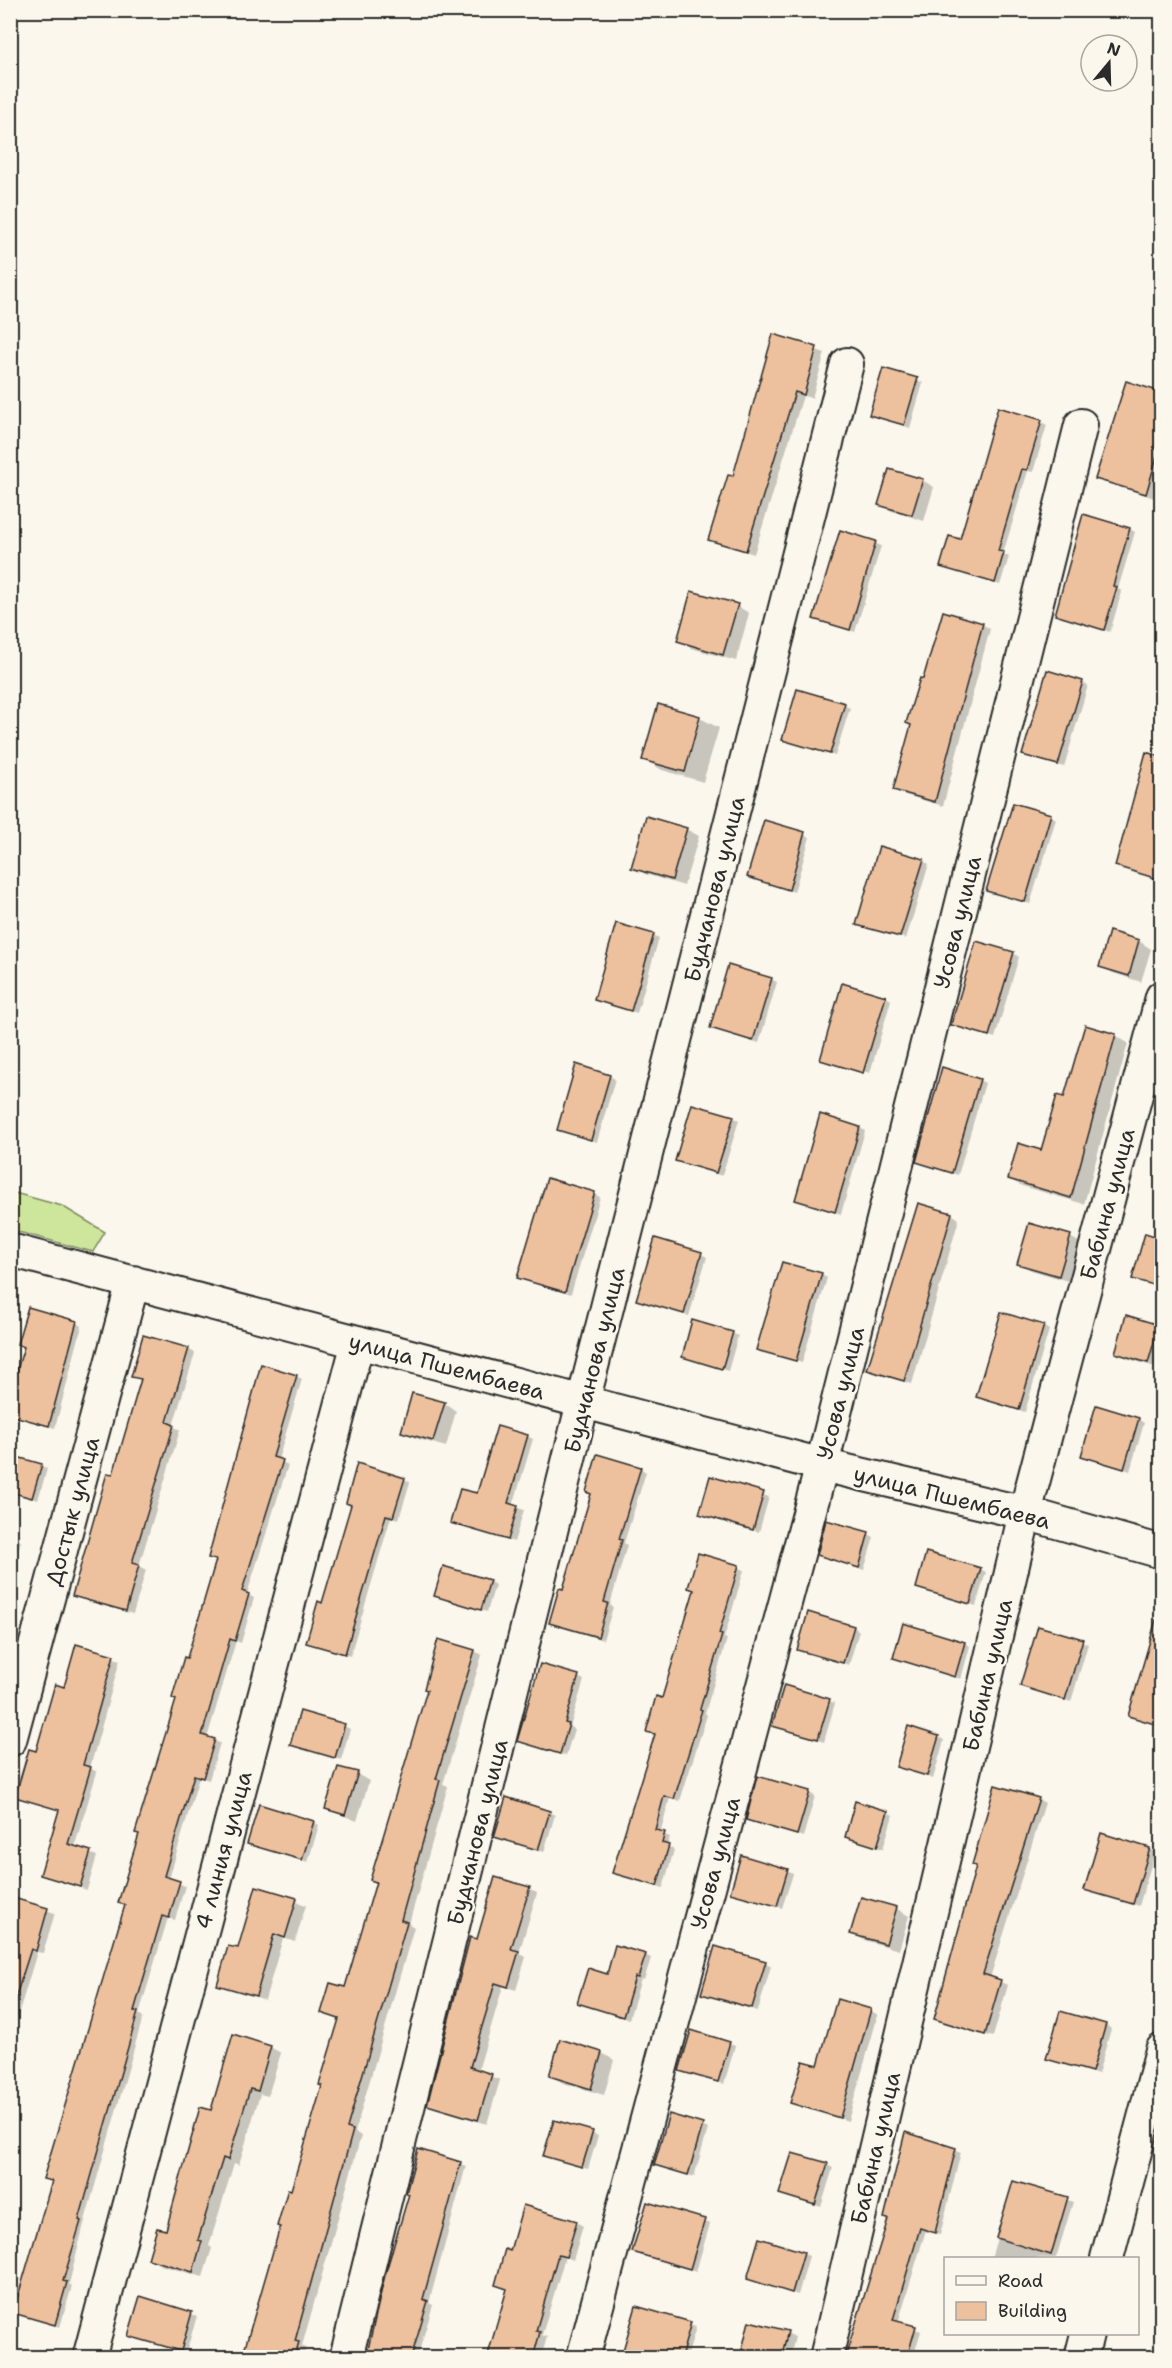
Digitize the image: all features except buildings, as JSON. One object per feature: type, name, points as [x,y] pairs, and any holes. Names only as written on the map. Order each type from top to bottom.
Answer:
[{"type":"street","name":"Будчанова улица","points":[[346,2358],[584,1402],[847,364]]},
{"type":"street","name":"Усова улица","points":[[582,2358],[822,1465],[1082,425]]},
{"type":"street","name":"Бабина улица","points":[[826,2358],[1025,1513],[1161,997]]},
{"type":"street","name":"улица Пшембаева","points":[[10,1250],[822,1465],[1025,1513],[1161,1552]]},
{"type":"street","name":"Достык улица","points":[[10,1740],[133,1282]]},
{"type":"street","name":"4 линия улица","points":[[89,2358],[358,1342]]},
{"type":"street","points":[[1108,2257],[1161,2050]]},
{"type":"street","points":[[1081,2358],[1087,2335]]},
{"type":"green space","points":[[11,1192],[62,1206],[105,1232],[93,1252],[11,1230]]}]
